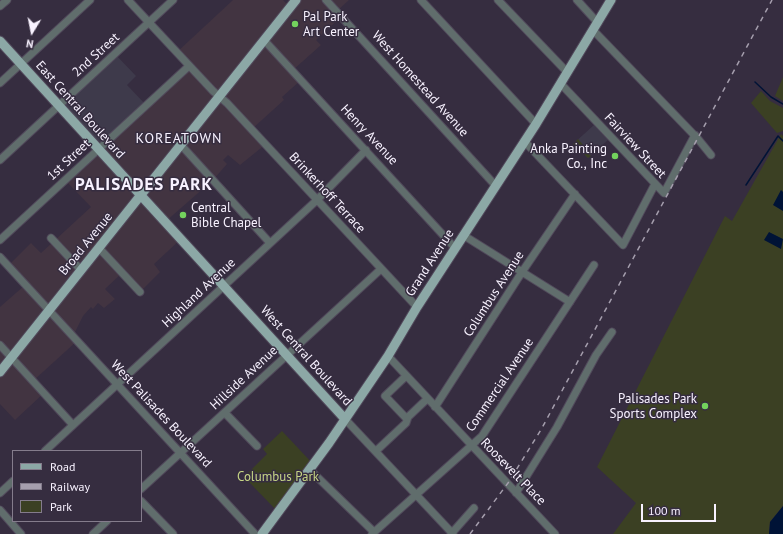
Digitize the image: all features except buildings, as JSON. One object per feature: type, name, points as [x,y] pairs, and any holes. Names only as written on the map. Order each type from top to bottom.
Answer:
[{"type":"main road","name":"Broad Avenue","points":[[0,372],[296,0]]},
{"type":"main road","name":"Grand Avenue","points":[[262,534],[310,470],[388,356],[417,307],[536,124],[611,0]]},
{"type":"main road","name":"East Central Boulevard","points":[[0,41],[141,196]]},
{"type":"main road","name":"West Central Boulevard","points":[[141,196],[288,354],[345,419]]},
{"type":"street","points":[[0,6],[6,0]]},
{"type":"street","points":[[0,83],[90,0]]},
{"type":"street","name":"Brinkerhoff Terrace","points":[[128,0],[417,307]]},
{"type":"street","name":"2nd Street","points":[[0,160],[173,0]]},
{"type":"street","name":"West Homestead Avenue","points":[[326,0],[495,185]]},
{"type":"street","points":[[421,0],[536,124]]},
{"type":"street","points":[[498,0],[567,72]]},
{"type":"street","points":[[577,0],[595,26],[711,155]]},
{"type":"street","name":"Henry Avenue","points":[[264,40],[455,248]]},
{"type":"street","name":"1st Street","points":[[0,240],[190,66]]},
{"type":"street","name":"Fairview Street","points":[[561,84],[664,193],[694,135]]},
{"type":"street","points":[[524,141],[623,245],[655,184]]},
{"type":"street","points":[[181,145],[270,243]]},
{"type":"street","name":"Highland Avenue","points":[[46,450],[317,200],[366,150]]},
{"type":"street","name":"Columbus Avenue","points":[[435,408],[522,272],[575,194]]},
{"type":"street","points":[[463,235],[570,302]]},
{"type":"street","points":[[51,238],[81,270]]},
{"type":"street","points":[[99,248],[140,292]]},
{"type":"street","name":"West Palisades Boulevard","points":[[0,257],[255,534]]},
{"type":"street","name":"Commercial Avenue","points":[[373,533],[482,436],[594,265]]},
{"type":"street","name":"Hillside Avenue","points":[[142,488],[381,269]]},
{"type":"street","points":[[516,493],[557,428],[596,355],[612,332]]},
{"type":"street","points":[[0,345],[73,425]]},
{"type":"street","name":"Roosevelt Place","points":[[388,356],[427,400],[555,534]]},
{"type":"street","points":[[406,376],[385,396],[407,419]]},
{"type":"street","points":[[376,451],[406,423],[407,419],[427,400]]},
{"type":"street","points":[[225,413],[257,446]]},
{"type":"street","name":"West Central Boulevard","points":[[345,419],[452,534]]},
{"type":"street","points":[[310,470],[373,533]]},
{"type":"street","points":[[0,493],[12,482]]},
{"type":"street","points":[[142,502],[173,534]]},
{"type":"street","points":[[452,534],[474,508]]},
{"type":"street","points":[[0,510],[21,534]]},
{"type":"street","points":[[93,534],[106,522]]},
{"type":"shaded area","points":[[233,0],[283,0],[290,7],[296,0],[349,0],[337,11],[342,16],[316,40],[321,45],[293,70],[301,80],[282,97],[284,100],[252,129],[266,144],[240,165],[228,155],[223,160],[227,164],[213,180],[165,222],[181,239],[154,264],[160,272],[140,292],[122,273],[105,289],[115,299],[104,308],[98,303],[93,309],[91,307],[83,316],[73,336],[77,341],[33,381],[44,393],[15,420],[0,404],[0,307],[25,285],[8,266],[31,243],[41,253],[91,207],[65,180],[189,66],[177,52]]},
{"type":"shaded area","points":[[115,54],[136,76],[127,85],[146,105],[98,149],[58,106]]},
{"type":"shaded area","points":[[594,125],[608,140],[588,158],[573,144]]},
{"type":"green space","points":[[783,77],[783,101],[775,96]]},
{"type":"green space","points":[[761,91],[770,101],[783,108],[783,131],[777,133],[751,103]]},
{"type":"green space","name":"Palisades Park Sports Complex","points":[[781,134],[783,136],[783,506],[770,522],[769,534],[613,534],[636,503],[597,467],[725,216],[732,221]]},
{"type":"green space","points":[[578,139],[585,147],[584,148],[592,142],[584,149],[591,156],[588,158],[573,144]]},
{"type":"green space","name":"Columbus Park","points":[[282,431],[314,465],[279,513],[245,476],[267,454],[263,449]]},
{"type":"water","points":[[781,190],[783,192],[783,211],[773,205]]},
{"type":"water","points":[[769,232],[783,239],[781,249],[764,240]]},
{"type":"water","points":[[783,506],[783,534],[769,534],[770,522]]},
{"type":"waterway","points":[[755,82],[771,97],[783,104]]},
{"type":"waterway","points":[[746,185],[778,136],[783,141]]},
{"type":"railway","points":[[470,534],[508,483],[542,428],[772,0]]},
{"type":"place","name":"Pal Park Art Center","points":[[295,24]]},
{"type":"place","name":"Anka Painting Co., Inc","points":[[615,156]]},
{"type":"place","name":"Central Bible Chapel","points":[[183,215]]},
{"type":"place","name":"Palisades Park Sports Complex","points":[[705,406]]},
{"type":"district","name":"KOREATOWN","points":[[179,139]]},
{"type":"district","name":"PALISADES PARK","points":[[144,185]]}]
